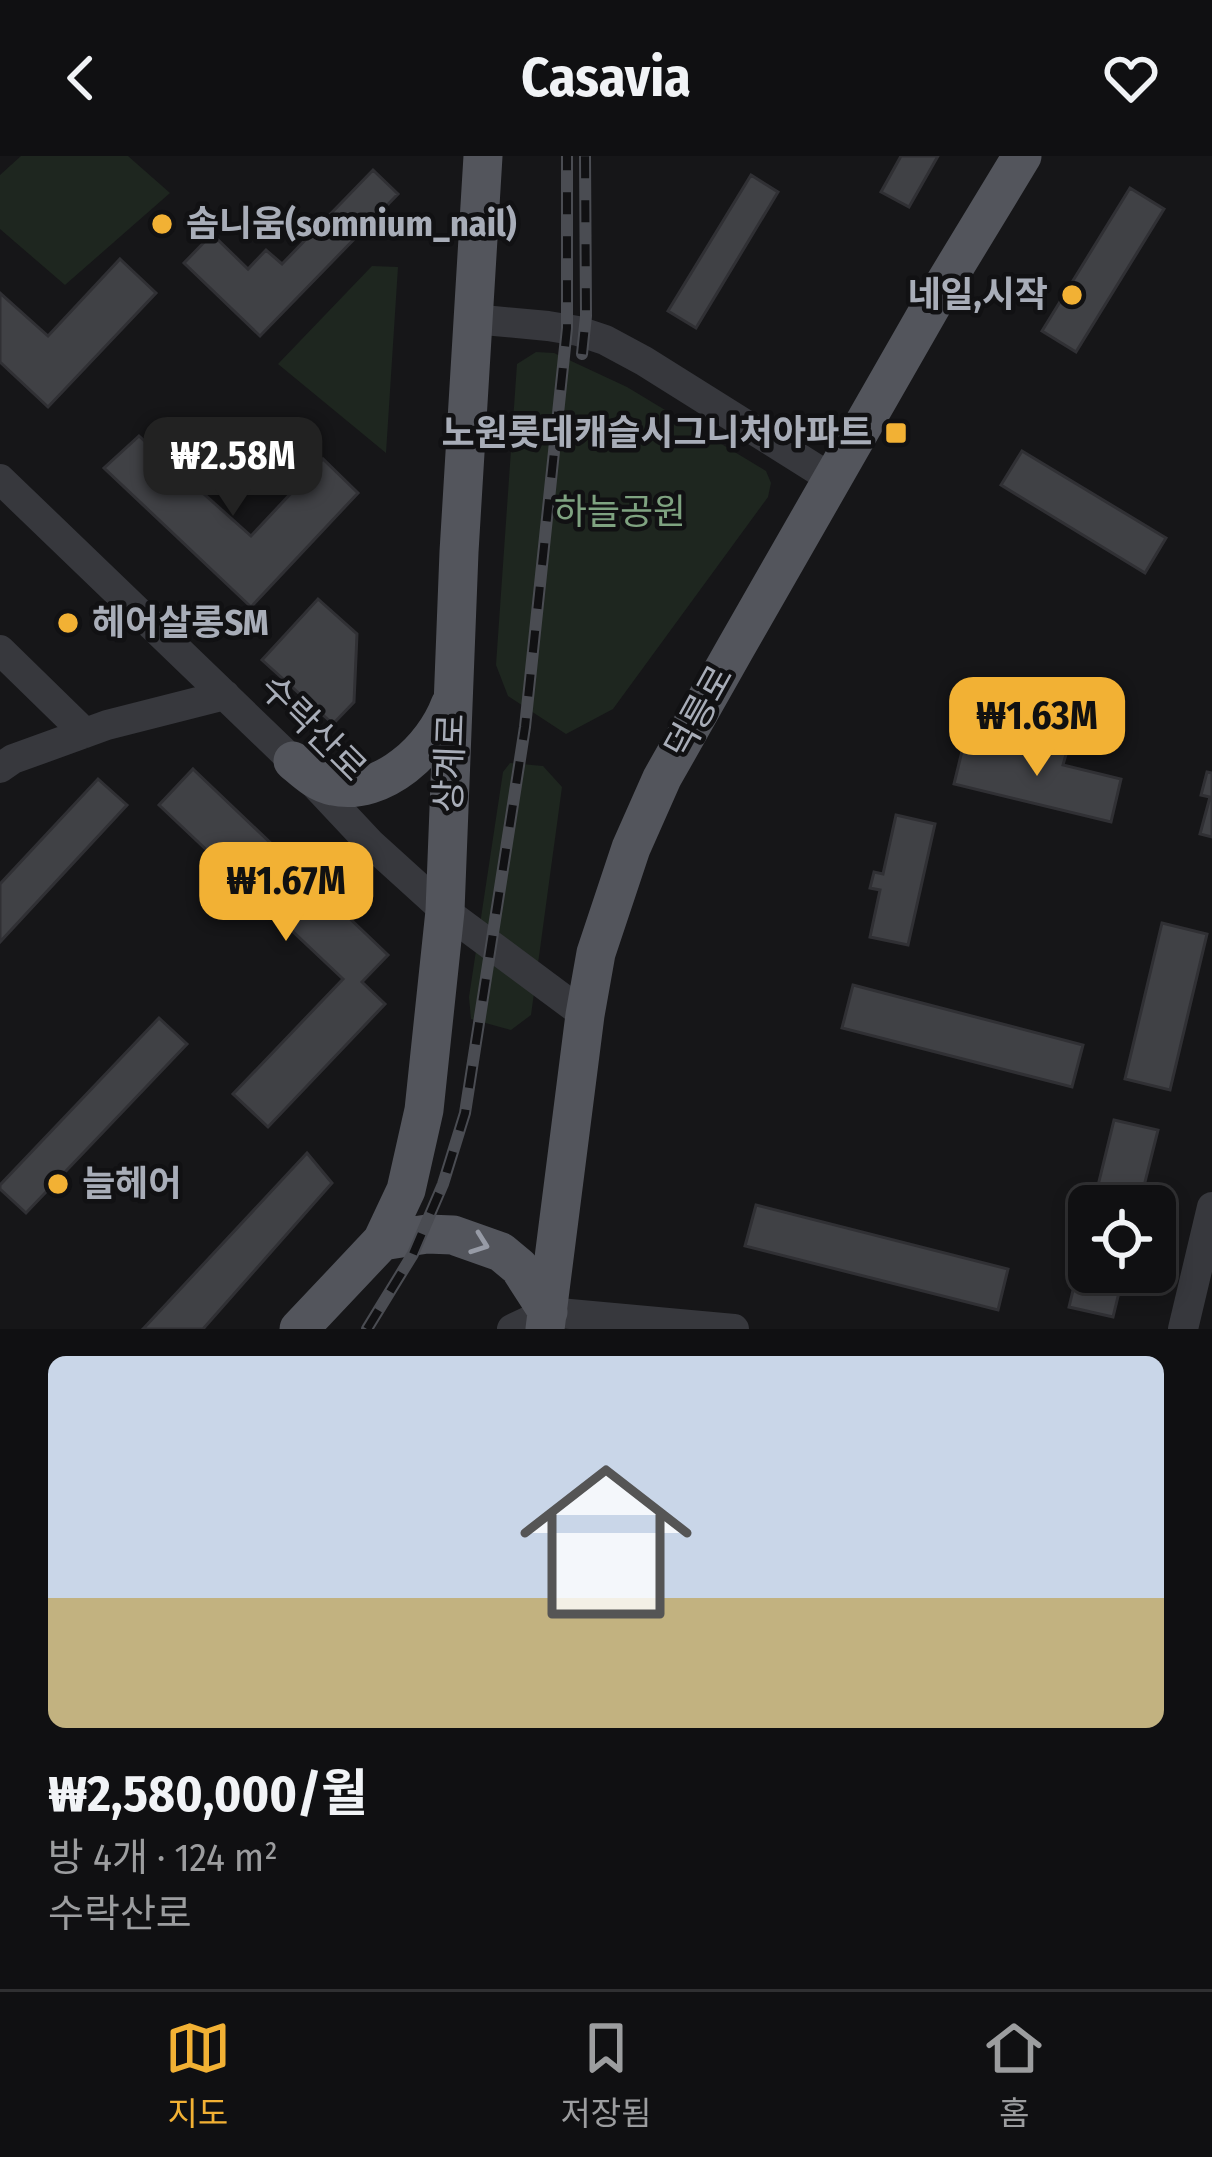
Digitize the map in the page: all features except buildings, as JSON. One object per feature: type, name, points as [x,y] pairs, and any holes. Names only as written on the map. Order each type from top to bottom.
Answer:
[{"type":"main road","name":"상계로","points":[[299,1329],[382,1241],[406,1190],[424,1110],[445,911],[452,700],[483,156]]},
{"type":"main road","name":"덕릉로","points":[[535,1323],[596,953],[631,848],[654,795],[832,479],[1022,156]]},
{"type":"main road","points":[[292,761],[330,786],[360,788],[376,782],[424,749],[452,700]]},
{"type":"main road","points":[[382,1241],[453,1235],[501,1252],[519,1267],[535,1323]]},
{"type":"street","points":[[473,320],[548,326],[605,340],[832,479]]},
{"type":"street","name":"수락산로","points":[[0,479],[445,911],[585,1015]]},
{"type":"street","points":[[0,650],[85,733]]},
{"type":"street","points":[[0,768],[107,725],[225,695]]},
{"type":"street","points":[[1183,1329],[1212,1208]]},
{"type":"street","points":[[535,1323],[730,1329]]},
{"type":"green space","points":[[21,156],[128,156],[170,193],[65,285],[0,229],[0,175]]},
{"type":"green space","points":[[372,266],[398,267],[386,453],[278,364]]},
{"type":"green space","name":"하늘공원","points":[[536,352],[554,353],[627,387],[766,471],[771,483],[768,497],[613,709],[566,734],[508,696],[496,665],[517,364]]},
{"type":"green space","points":[[510,763],[543,766],[562,787],[531,1015],[511,1030],[471,1019],[469,997],[503,772]]},
{"type":"railway","points":[[367,1329],[413,1254],[443,1184],[465,1113],[525,727],[567,328],[567,156]]},
{"type":"railway","points":[[582,354],[585,156]]},
{"type":"place","name":"솜니움(somnium_nail)","points":[[162,224]]},
{"type":"place","name":"네일,시작","points":[[1072,295]]},
{"type":"place","name":"노원롯데캐슬시그니처아파트","points":[[896,433]]},
{"type":"place","name":"헤어살롱SM","points":[[68,623]]},
{"type":"place","name":"늘헤어","points":[[58,1184]]}]
